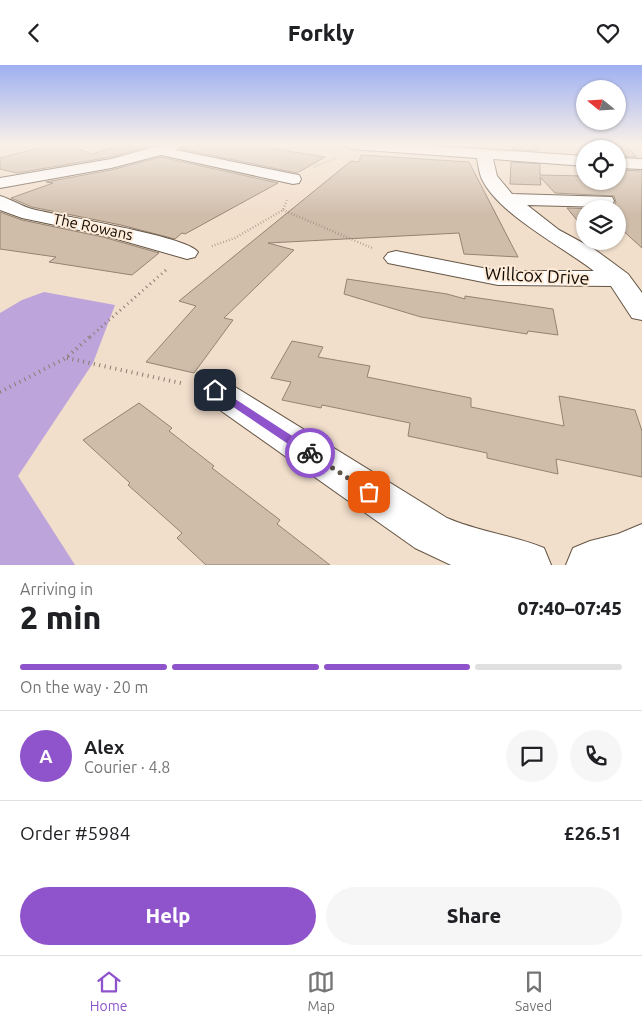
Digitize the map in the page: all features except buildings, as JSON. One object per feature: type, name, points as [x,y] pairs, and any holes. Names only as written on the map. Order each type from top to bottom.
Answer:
[{"type":"street","points":[[0,183],[85,168]]},
{"type":"street","points":[[250,168],[293,179]]},
{"type":"street","points":[[487,168],[489,176],[496,188],[507,199],[552,234],[586,254],[619,279],[642,312]]},
{"type":"street","points":[[507,199],[576,200]]},
{"type":"street","name":"The Rowans","points":[[0,201],[7,207],[35,215],[133,235],[187,252]]},
{"type":"street","name":"Willcox Drive","points":[[396,258],[498,277],[619,279]]},
{"type":"street","points":[[215,390],[431,533],[466,550],[503,561],[526,565]]},
{"type":"street","points":[[590,565],[630,554],[642,546]]},
{"type":"path","points":[[283,210],[396,258]]},
{"type":"path","points":[[66,358],[215,390]]},
{"type":"shaded area","points":[[44,292],[115,305],[93,363],[18,476],[75,565],[0,565],[0,313],[22,300]]},
{"type":"way so far","points":[[310,453],[369,492]]},
{"type":"route","points":[[215,390],[310,453]]}]
